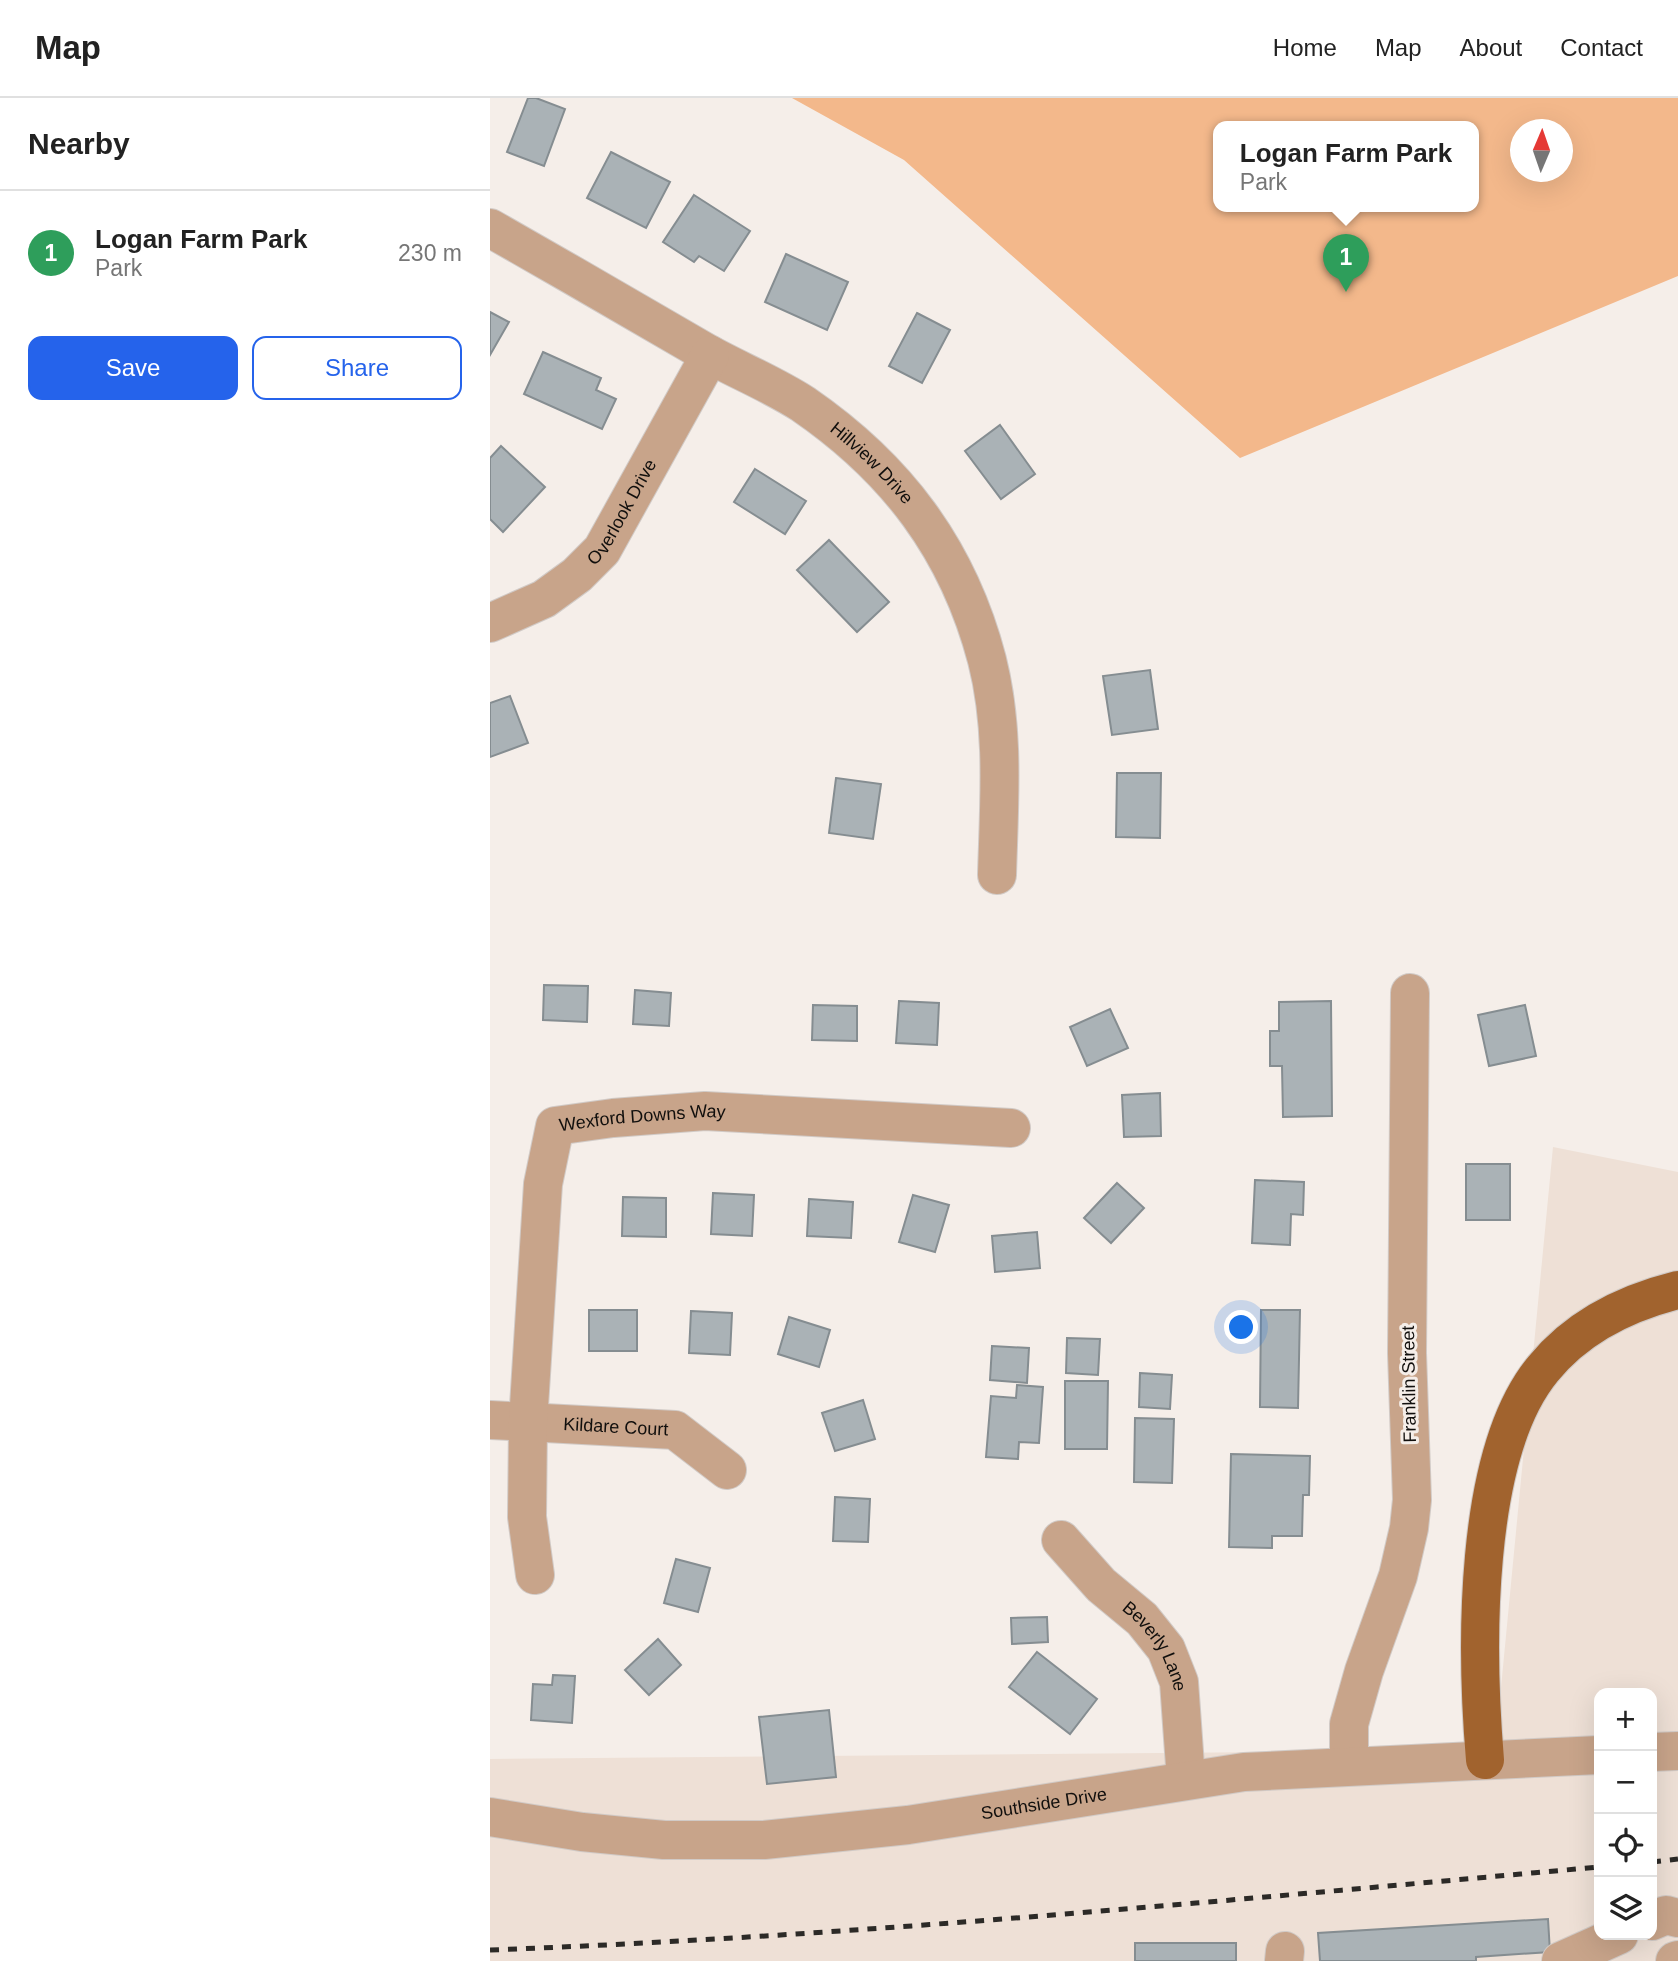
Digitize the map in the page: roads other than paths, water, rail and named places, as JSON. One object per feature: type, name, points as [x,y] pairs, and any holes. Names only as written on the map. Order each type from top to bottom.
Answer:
[{"type":"main road","points":[[1485,1760],[1479,1633],[1487,1531],[1506,1444],[1517,1413],[1542,1370],[1568,1342],[1623,1308],[1678,1290]]},
{"type":"street","name":"Hillview Drive","points":[[490,228],[710,355],[801,403],[852,443],[903,492],[952,565],[987,660],[1000,744],[997,875]]},
{"type":"street","name":"Overlook Drive","points":[[490,623],[544,599],[577,575],[601,551],[710,355]]},
{"type":"street","name":"Franklin Street","points":[[1349,1765],[1349,1724],[1364,1671],[1398,1576],[1409,1528],[1412,1500],[1407,1353],[1410,993]]},
{"type":"street","name":"Wexford Downs Way","points":[[535,1575],[527,1517],[528,1422],[543,1184],[555,1126],[613,1118],[705,1111],[1011,1128]]},
{"type":"street","name":"Kildare Court","points":[[490,1420],[675,1430],[727,1470]]},
{"type":"street","name":"Beverly Lane","points":[[1060,1540],[1101,1585],[1142,1619],[1166,1649],[1179,1682],[1186,1780]]},
{"type":"street","points":[[1657,1752],[1678,1751]]},
{"type":"street","name":"Southside Drive","points":[[490,1817],[582,1832],[664,1840],[764,1840],[908,1825],[1244,1772],[1594,1755]]},
{"type":"street","points":[[1657,1919],[1666,1915],[1678,1919]]},
{"type":"street","points":[[1561,1961],[1608,1940]]},
{"type":"railway","points":[[1657,1861],[1678,1859]]},
{"type":"railway","points":[[490,1950],[907,1926],[1594,1867]]},
{"type":"place","name":"Logan Farm Park","points":[[1346,292]]}]
